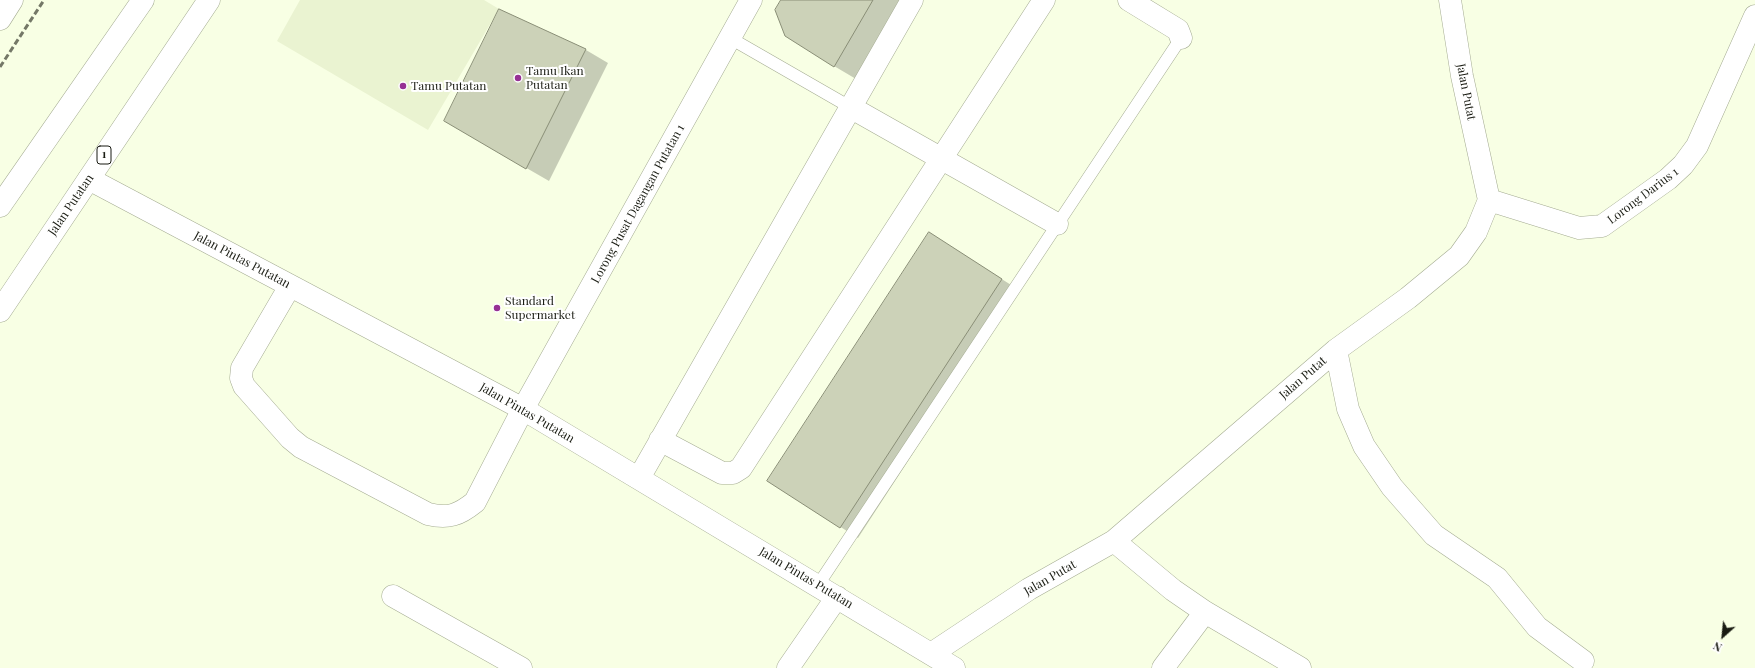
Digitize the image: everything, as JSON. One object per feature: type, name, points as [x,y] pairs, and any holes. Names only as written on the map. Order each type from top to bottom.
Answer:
[{"type":"main road","points":[[0,19],[12,0]]},
{"type":"main road","points":[[0,206],[143,0]]},
{"type":"main road","name":"Jalan Putatan","points":[[0,311],[209,0]]},
{"type":"main road","name":"Lorong Pusat Dagangan Putatan 1","points":[[290,286],[242,368],[241,378],[244,386],[290,438],[301,447],[428,514],[440,517],[452,516],[464,511],[474,502],[523,409],[752,0]]},
{"type":"main road","points":[[639,478],[912,0]]},
{"type":"main road","points":[[660,440],[722,473],[733,473],[741,468],[1044,0]]},
{"type":"main road","points":[[1129,0],[1178,30],[1181,38]]},
{"type":"main road","name":"Jalan Putat","points":[[931,654],[1029,589],[1114,540],[1336,350],[1408,298],[1459,256],[1476,232],[1489,200],[1464,84],[1450,0]]},
{"type":"main road","name":"Lorong Darius 1","points":[[1489,200],[1580,228],[1602,226],[1668,179],[1684,165],[1697,146],[1755,16]]},
{"type":"main road","points":[[850,107],[1057,224]]},
{"type":"main road","name":"Jalan Pintas Putatan","points":[[89,179],[523,409],[954,668]]},
{"type":"main road","points":[[1336,350],[1348,409],[1364,446],[1392,487],[1434,535],[1497,578],[1537,627],[1583,661]]},
{"type":"main road","points":[[1114,540],[1173,590],[1205,612],[1300,668]]},
{"type":"main road","points":[[393,596],[521,668]]},
{"type":"main road","points":[[788,668],[837,597]]},
{"type":"main road","points":[[1163,668],[1205,612]]},
{"type":"lane","points":[[730,38],[850,107]]},
{"type":"lane","points":[[818,585],[1181,38]]},
{"type":"shaded area","name":"Tamu Putatan","points":[[300,0],[484,0],[499,9],[428,130],[277,41]]},
{"type":"building","points":[[781,0],[873,0],[834,67],[785,36],[775,10]]},
{"type":"building","name":"Tamu Ikan Putatan","points":[[499,9],[586,49],[526,169],[444,121]]},
{"type":"building","points":[[929,232],[1002,279],[840,528],[767,481]]},
{"type":"railway","points":[[0,67],[44,0]]},
{"type":"place","name":"Tamu Ikan Putatan","points":[[518,78]]},
{"type":"place","name":"Tamu Putatan","points":[[403,86]]},
{"type":"place","name":"Standard Supermarket","points":[[497,308]]}]
